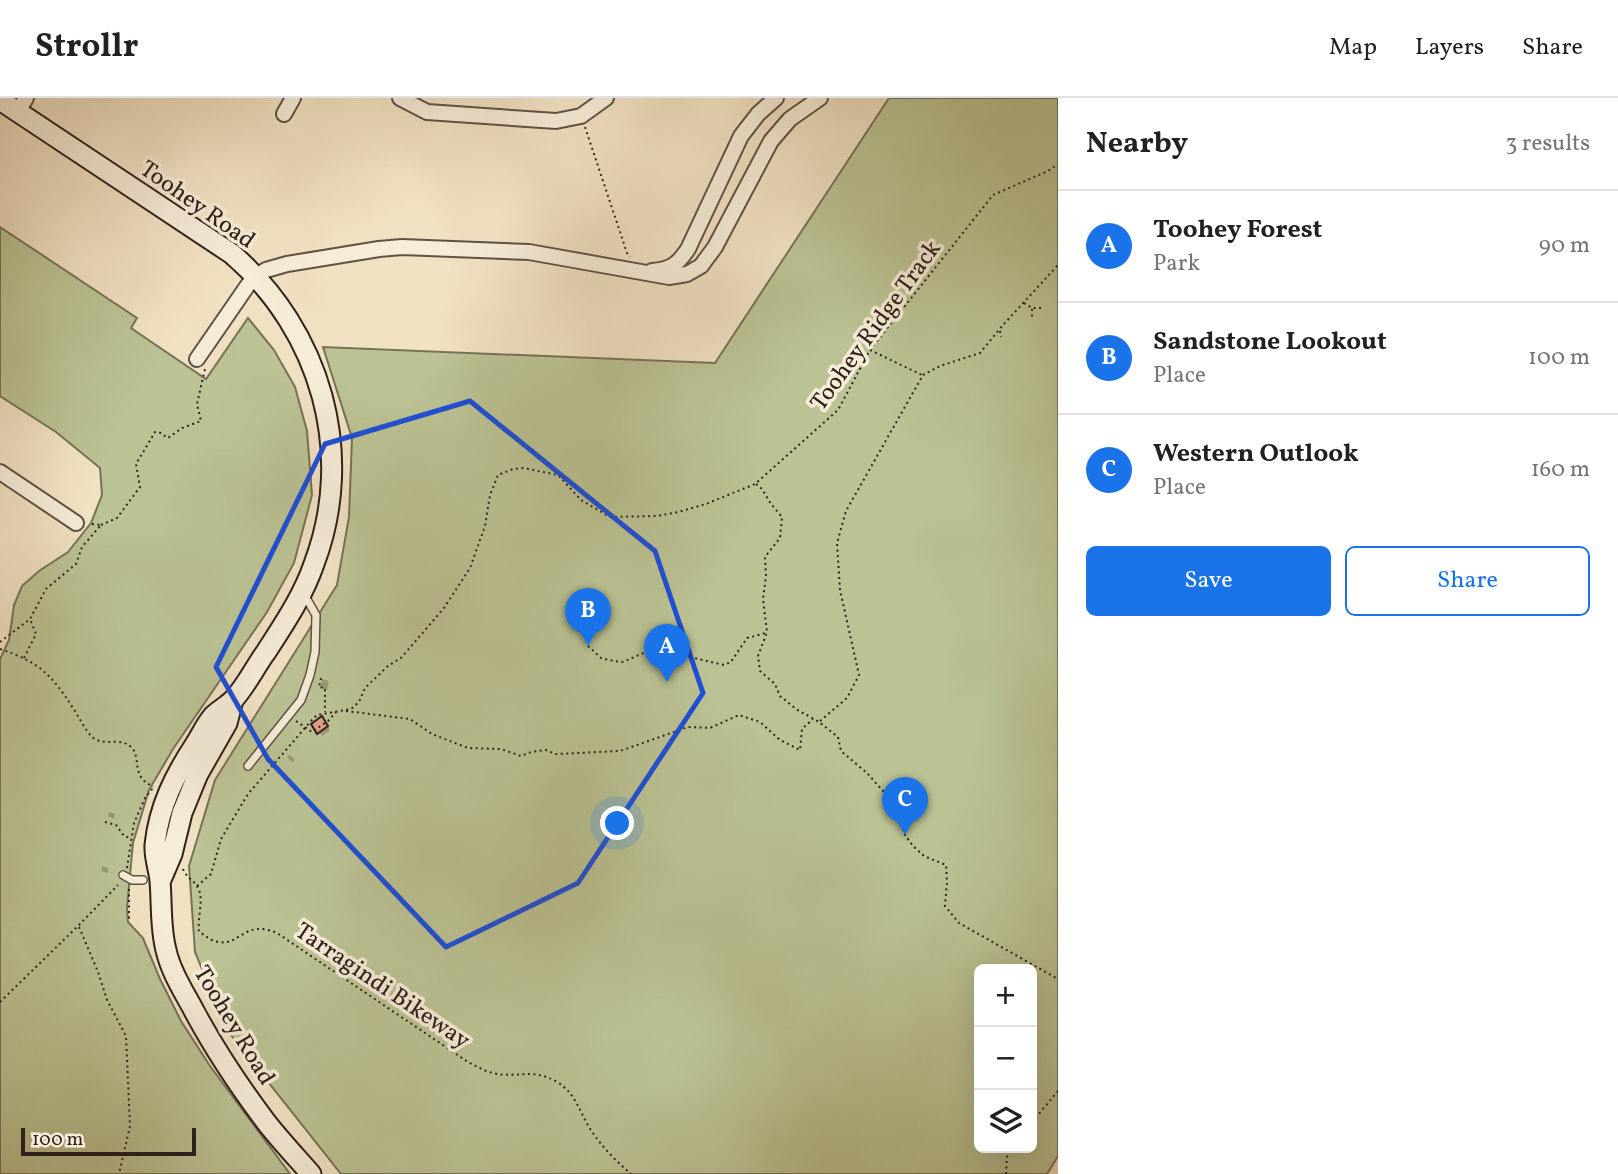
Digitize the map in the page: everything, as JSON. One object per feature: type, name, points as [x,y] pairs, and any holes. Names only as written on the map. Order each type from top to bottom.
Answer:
[{"type":"main road","name":"Toohey Road","points":[[0,100],[22,105],[232,254],[256,276],[287,317],[313,366],[326,413],[333,462],[331,500],[315,564],[288,619],[233,700],[227,723],[198,774],[182,813],[172,853],[151,881],[166,951],[206,1034],[267,1123],[311,1174]]},
{"type":"street","points":[[284,114],[293,98]]},
{"type":"street","points":[[400,98],[427,112],[556,121],[581,116],[606,98]]},
{"type":"street","points":[[640,272],[666,269],[679,262],[741,136],[758,114],[776,98]]},
{"type":"street","points":[[199,356],[248,285],[266,270],[379,248],[529,252],[669,277],[687,274],[701,266],[715,247],[771,141],[789,119],[820,98]]},
{"type":"street","points":[[0,472],[76,523]]},
{"type":"lane","points":[[248,766],[301,701],[310,675],[315,652],[316,615],[303,592]]},
{"type":"lane","points":[[123,876],[132,880],[151,881]]},
{"type":"path","points":[[581,116],[627,253],[640,272]]},
{"type":"path","name":"Toohey Ridge Track","points":[[325,713],[351,709],[359,702],[365,688],[388,666],[401,658],[444,608],[470,568],[485,526],[490,495],[498,475],[523,468],[558,475],[581,500],[610,517],[657,516],[678,512],[755,484],[838,410],[870,350],[993,195],[1058,164]]},
{"type":"path","points":[[819,722],[847,698],[859,675],[840,590],[837,543],[846,511],[923,375],[940,366],[980,353],[1058,265]]},
{"type":"path","points":[[1023,303],[1032,309],[1041,308]]},
{"type":"path","points":[[1032,309],[1032,317]]},
{"type":"path","points":[[999,330],[1001,337]]},
{"type":"path","points":[[870,350],[923,375]]},
{"type":"path","points":[[0,642],[30,618],[46,589],[76,564],[82,547],[101,525],[117,518],[140,487],[136,464],[155,432],[168,439],[182,428],[201,421],[197,404],[205,372],[199,356]]},
{"type":"path","points":[[755,484],[762,489],[782,517],[780,538],[765,557],[763,599],[766,632],[758,656],[760,671],[775,684],[780,696],[838,737],[841,751],[867,773],[892,802],[905,835],[913,846],[924,856],[946,866],[944,906],[959,923],[1058,979]]},
{"type":"path","points":[[76,523],[101,525]]},
{"type":"path","points":[[24,658],[36,634],[30,618]]},
{"type":"path","points":[[588,646],[601,658],[614,661],[623,662],[648,651],[659,650],[724,665],[731,662],[747,638],[766,632]]},
{"type":"path","points":[[0,649],[24,658],[57,682],[92,737],[103,743],[122,742],[130,746],[139,775],[159,790]]},
{"type":"path","points":[[315,690],[319,691],[321,678]]},
{"type":"path","points":[[183,868],[185,874],[197,886],[211,874],[221,839],[248,794],[317,715],[325,713],[325,688],[319,687]]},
{"type":"path","points":[[342,710],[410,719],[432,734],[468,748],[501,749],[521,756],[546,750],[555,754],[620,751],[688,727],[710,728],[739,715],[760,722],[780,740],[800,750],[802,729],[814,718]]},
{"type":"path","points":[[331,712],[331,719]]},
{"type":"path","points":[[301,725],[312,732],[331,719],[336,712]]},
{"type":"path","points":[[0,1002],[119,884],[128,866],[131,838],[138,812],[154,788]]},
{"type":"path","points":[[105,822],[116,825],[124,836],[131,838]]},
{"type":"path","points":[[129,885],[129,921]]},
{"type":"path","name":"Tarragindi Bikeway","points":[[197,886],[200,895],[199,931],[208,938],[227,942],[257,928],[277,933],[468,1062],[494,1074],[528,1073],[543,1075],[556,1081],[568,1089],[592,1131],[631,1174]]},
{"type":"path","points":[[78,926],[107,1000],[127,1036],[130,1126],[118,1174]]},
{"type":"path","points":[[1037,1116],[1058,1091]]},
{"type":"path","points":[[1006,1174],[1009,1153]]},
{"type":"highlighted area","points":[[470,401],[655,551],[703,693],[578,883],[446,947],[268,759],[216,667],[325,444]]},
{"type":"green space","points":[[889,98],[1058,98],[1058,1156],[1047,1174],[341,1174],[227,1030],[195,952],[189,866],[215,780],[337,585],[349,517],[352,438],[323,347],[715,363]]},
{"type":"green space","points":[[0,227],[137,318],[131,328],[206,379],[248,318],[274,350],[295,387],[307,431],[312,495],[294,563],[267,612],[173,749],[149,790],[133,843],[127,908],[128,922],[143,938],[181,1021],[210,1066],[290,1174],[0,1174],[0,659],[9,640],[14,605],[22,586],[68,552],[91,523],[102,495],[100,468],[56,432],[0,396]]},
{"type":"building","points":[[322,716],[328,726],[317,734],[311,724]]},
{"type":"place","name":"Sandstone Lookout","points":[[588,646]]},
{"type":"place","name":"Toohey Forest","points":[[667,682]]},
{"type":"place","name":"Western Outlook","points":[[905,835]]}]
